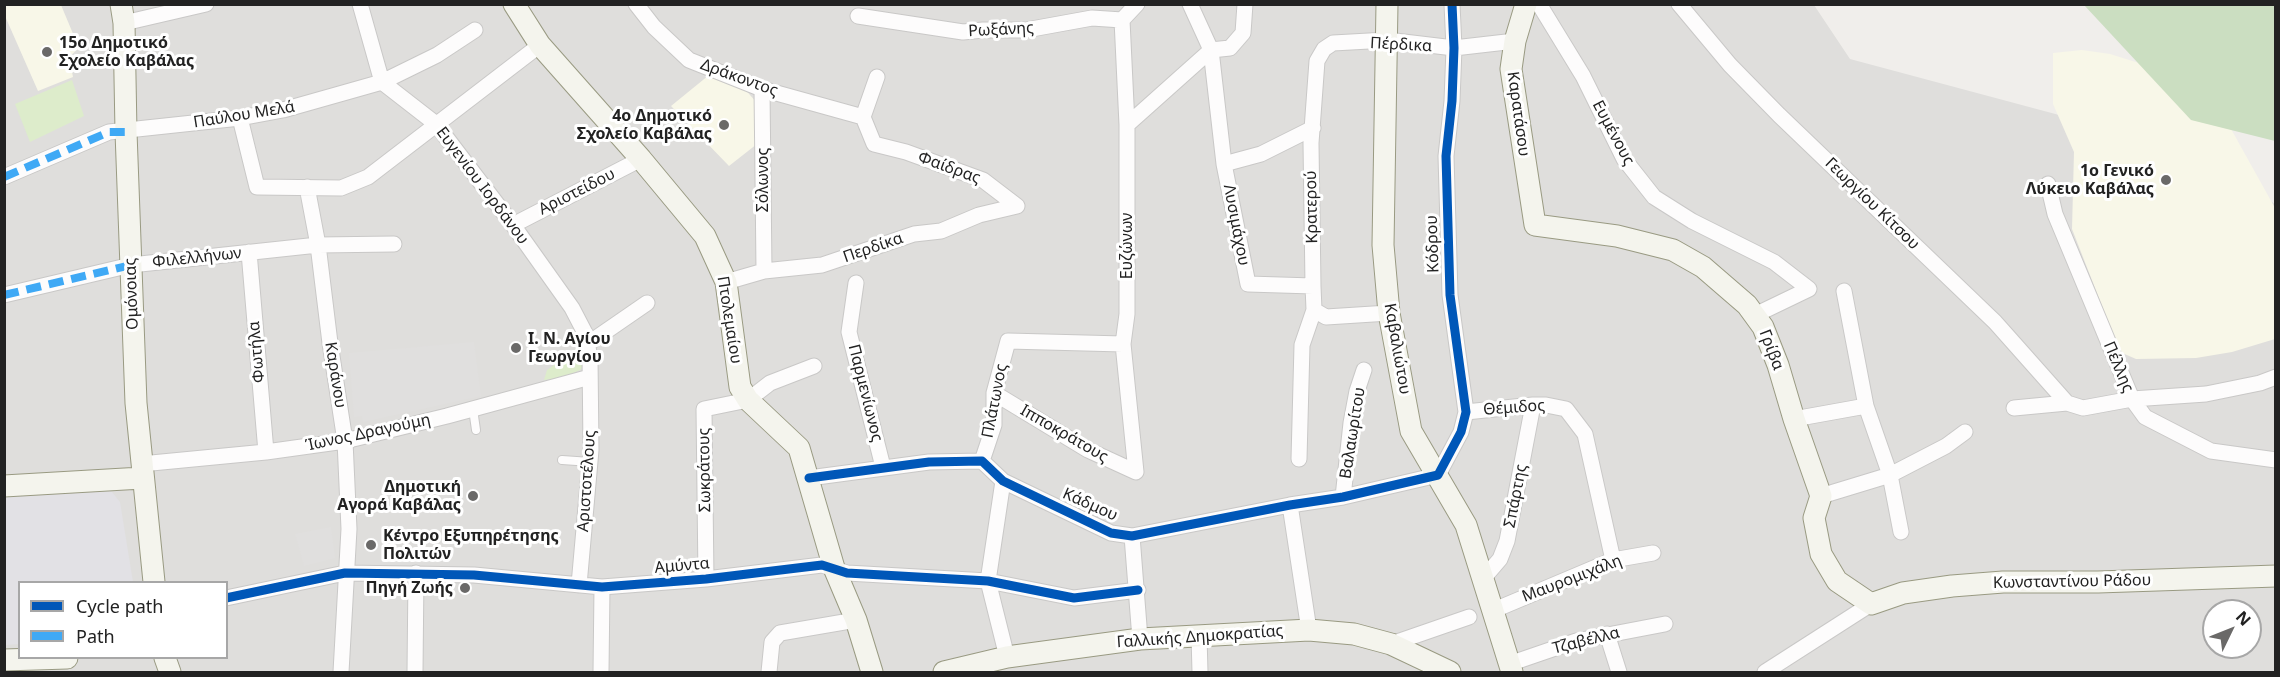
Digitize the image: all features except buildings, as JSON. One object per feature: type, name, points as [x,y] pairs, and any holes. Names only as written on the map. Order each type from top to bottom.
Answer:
[{"type":"street","points":[[123,14],[206,4]]},
{"type":"street","points":[[360,4],[382,82]]},
{"type":"street","name":"Πτολεμαίου","points":[[514,4],[540,45],[641,159],[705,236],[726,282],[740,387],[748,400],[799,448],[834,568],[856,620],[872,672]]},
{"type":"street","name":"Δράκοντος","points":[[636,4],[654,27],[689,60],[762,89],[863,117]]},
{"type":"street","points":[[1122,20],[1137,4]]},
{"type":"street","name":"Λυσιμάχου","points":[[1190,4],[1211,50],[1224,164],[1248,284],[1313,286]]},
{"type":"street","points":[[1127,125],[1211,50],[1230,48],[1243,33],[1245,4]]},
{"type":"street","name":"Καβαλιώτου","points":[[1388,4],[1383,245],[1389,313],[1411,430],[1466,525],[1510,668]]},
{"type":"street","name":"Κόδρου","points":[[1438,475],[1461,432],[1466,412],[1450,295],[1446,156],[1452,101],[1454,48],[1452,4]]},
{"type":"street","name":"Καρατάσου","points":[[1526,4],[1515,41],[1511,69],[1535,225]]},
{"type":"street","name":"Ευμένους","points":[[1539,4],[1583,76],[1624,159],[1654,197],[1692,221],[1774,262],[1809,289],[1755,315]]},
{"type":"street","name":"Γεωργίου Κίτσου","points":[[1679,4],[1730,65],[1995,322],[2067,403]]},
{"type":"street","name":"Ομόνοιας","points":[[123,14],[136,403],[154,581]]},
{"type":"street","name":"Ρωξάνης","points":[[858,16],[963,32],[1026,30],[1092,18],[1122,20]]},
{"type":"street","name":"Ευζώνων","points":[[1122,20],[1127,125],[1127,314],[1123,344],[1137,472]]},
{"type":"street","name":"Παύλου Μελά","points":[[4,177],[110,132],[240,118],[319,101],[382,82],[437,55],[475,30]]},
{"type":"street","name":"Πέρδικα","points":[[1324,49],[1333,43],[1387,40],[1454,48],[1515,41]]},
{"type":"street","points":[[240,118],[257,187],[341,188],[368,177],[540,45]]},
{"type":"street","name":"Κρατερού","points":[[1313,286],[1311,143],[1317,61],[1324,49]]},
{"type":"street","points":[[863,117],[877,77]]},
{"type":"street","name":"Ευγενίου Ιορδάνου","points":[[382,82],[436,124],[513,225],[572,308],[589,344]]},
{"type":"street","name":"Σόλωνος","points":[[762,89],[764,272]]},
{"type":"street","name":"Φαίδρας","points":[[863,117],[874,144],[906,152],[983,180],[1017,206]]},
{"type":"street","points":[[1224,164],[1261,154],[1313,128]]},
{"type":"street","name":"Αριστείδου","points":[[513,225],[641,159]]},
{"type":"street","name":"Πέλλης","points":[[2048,184],[2055,214],[2132,399],[2145,417],[2211,451],[2276,460]]},
{"type":"street","name":"Καράνου","points":[[307,187],[318,245],[345,441],[349,529],[341,672]]},
{"type":"street","name":"Περδίκα","points":[[726,282],[764,272],[822,265],[914,234],[940,231],[979,215],[1017,206]]},
{"type":"street","name":"Γρίβα","points":[[1535,225],[1617,236],[1673,250],[1703,267],[1728,287],[1755,315],[1763,327],[1778,365],[1821,496]]},
{"type":"street","name":"Φιλελλήνων","points":[[4,296],[131,265],[318,245],[394,244]]},
{"type":"street","name":"Φωτήλα","points":[[249,252],[266,452]]},
{"type":"street","name":"Παρμενίωνος","points":[[856,283],[849,332],[883,467]]},
{"type":"street","points":[[1299,459],[1302,345],[1314,310],[1313,286]]},
{"type":"street","points":[[1844,291],[1866,406],[1890,475],[1901,532]]},
{"type":"street","points":[[589,344],[647,303]]},
{"type":"street","points":[[1314,310],[1326,317],[1389,313]]},
{"type":"street","name":"Πλάτωνος","points":[[982,461],[994,425],[994,393],[1008,341],[1123,344]]},
{"type":"street","name":"Αριστοτέλους","points":[[579,585],[591,462],[589,344]]},
{"type":"street","name":"Σωκράτους","points":[[706,579],[704,409],[748,400],[770,383],[814,366]]},
{"type":"street","name":"Βαλαωρίτου","points":[[1343,497],[1351,423],[1364,370]]},
{"type":"street","points":[[2014,408],[2067,403],[2084,408],[2132,399],[2205,394],[2260,383],[2276,377]]},
{"type":"street","name":"Ίωνος Δραγούμη","points":[[4,486],[142,471],[345,441],[590,378]]},
{"type":"street","name":"Ιπποκράτους","points":[[994,393],[1088,450],[1137,472]]},
{"type":"street","name":"Θέμιδος","points":[[1466,412],[1533,405],[1566,409],[1585,434],[1613,560]]},
{"type":"street","name":"Σπάρτης","points":[[1482,580],[1500,559],[1507,541],[1533,405]]},
{"type":"street","points":[[1794,419],[1866,406]]},
{"type":"street","points":[[1766,672],[1871,604],[1837,581],[1821,554],[1814,518],[1821,496],[1890,475],[1946,447],[1965,432]]},
{"type":"street","points":[[809,478],[929,462],[982,461]]},
{"type":"street","name":"Κάδμου","points":[[982,461],[1004,481],[1111,533],[1132,536],[1343,497],[1438,475]]},
{"type":"street","points":[[1004,481],[988,581],[1007,657]]},
{"type":"street","points":[[1290,505],[1309,630]]},
{"type":"street","points":[[1132,536],[1138,590],[1140,639]]},
{"type":"street","name":"Μαυρομιχάλη","points":[[1492,611],[1613,560],[1653,553]]},
{"type":"street","name":"Αμύντα","points":[[228,598],[345,573],[474,575],[602,587],[706,579],[822,565],[847,573],[988,581],[1074,598],[1138,590]]},
{"type":"street","points":[[415,672],[416,573]]},
{"type":"street","name":"Κωνσταντίνου Ράδου","points":[[1871,604],[1904,593],[1962,585],[2276,576]]},
{"type":"street","points":[[601,672],[602,587]]},
{"type":"street","points":[[1391,645],[1469,617]]},
{"type":"street","points":[[769,672],[772,642],[780,633],[856,620]]},
{"type":"street","name":"Τζαβέλλα","points":[[1510,668],[1576,641],[1665,624]]},
{"type":"street","name":"Γαλλικής Δημοκρατίας","points":[[944,672],[1007,657],[1140,639],[1309,630],[1353,634],[1391,645],[1450,672]]},
{"type":"street","points":[[1607,634],[1619,672]]},
{"type":"street","points":[[1200,636],[1200,672]]},
{"type":"street","points":[[4,660],[25,659]]},
{"type":"lane","points":[[473,409],[476,430]]},
{"type":"lane","points":[[562,460],[591,462]]},
{"type":"shaded area","points":[[4,5],[1814,5],[1850,59],[2186,149],[2275,204],[2275,672],[5,672]]},
{"type":"shaded area","name":"15ο Δημοτικό Σχολείο Καβάλας","points":[[4,5],[61,5],[79,48],[69,57],[73,77],[38,91],[5,16]]},
{"type":"shaded area","name":"1ο Γενικό Λύκειο Καβάλας","points":[[2082,50],[2110,54],[2206,84],[2275,208],[2275,339],[2232,352],[2196,358],[2136,359],[2120,352],[2072,229],[2074,152],[2053,104],[2053,53]]},
{"type":"shaded area","name":"4ο Δημοτικό Σχολείο Καβάλας","points":[[714,71],[734,77],[758,104],[757,144],[729,166],[671,106]]},
{"type":"shaded area","points":[[474,342],[481,396],[363,422],[362,416],[354,417],[349,353]]},
{"type":"shaded area","points":[[103,488],[112,492],[120,502],[133,581],[18,581],[18,644],[5,645],[5,495]]},
{"type":"shaded area","points":[[331,527],[335,558],[304,566],[295,534]]},
{"type":"green space","points":[[2084,5],[2275,5],[2275,141],[2191,120]]},
{"type":"green space","points":[[72,80],[84,116],[30,142],[15,104]]},
{"type":"green space","points":[[576,349],[583,359],[583,367],[580,370],[562,378],[544,380],[547,370]]},
{"type":"marked path","points":[[4,177],[109,132],[126,132]]},
{"type":"marked path","points":[[4,295],[131,265]]},
{"type":"cycle path","points":[[809,478],[929,462],[982,461],[1003,481],[1111,533],[1132,536],[1343,497],[1438,475],[1461,432],[1466,412],[1450,295],[1446,156],[1452,101],[1454,48],[1452,4]]},
{"type":"cycle path","points":[[228,598],[345,573],[474,575],[602,587],[706,579],[822,565],[847,573],[988,581],[1074,598],[1138,590]]},
{"type":"place","name":"15ο Δημοτικό Σχολείο Καβάλας","points":[[47,52]]},
{"type":"place","name":"4ο Δημοτικό Σχολείο Καβάλας","points":[[724,125]]},
{"type":"place","name":"1ο Γενικό Λύκειο Καβάλας","points":[[2166,180]]},
{"type":"place","name":"Ι. Ν. Αγίου Γεωργίου","points":[[516,348]]},
{"type":"place","name":"Δημοτική Αγορά Καβάλας","points":[[473,496]]},
{"type":"place","name":"Κέντρο Εξυπηρέτησης Πολιτών","points":[[371,545]]},
{"type":"place","name":"Πηγή Ζωής","points":[[465,588]]}]
